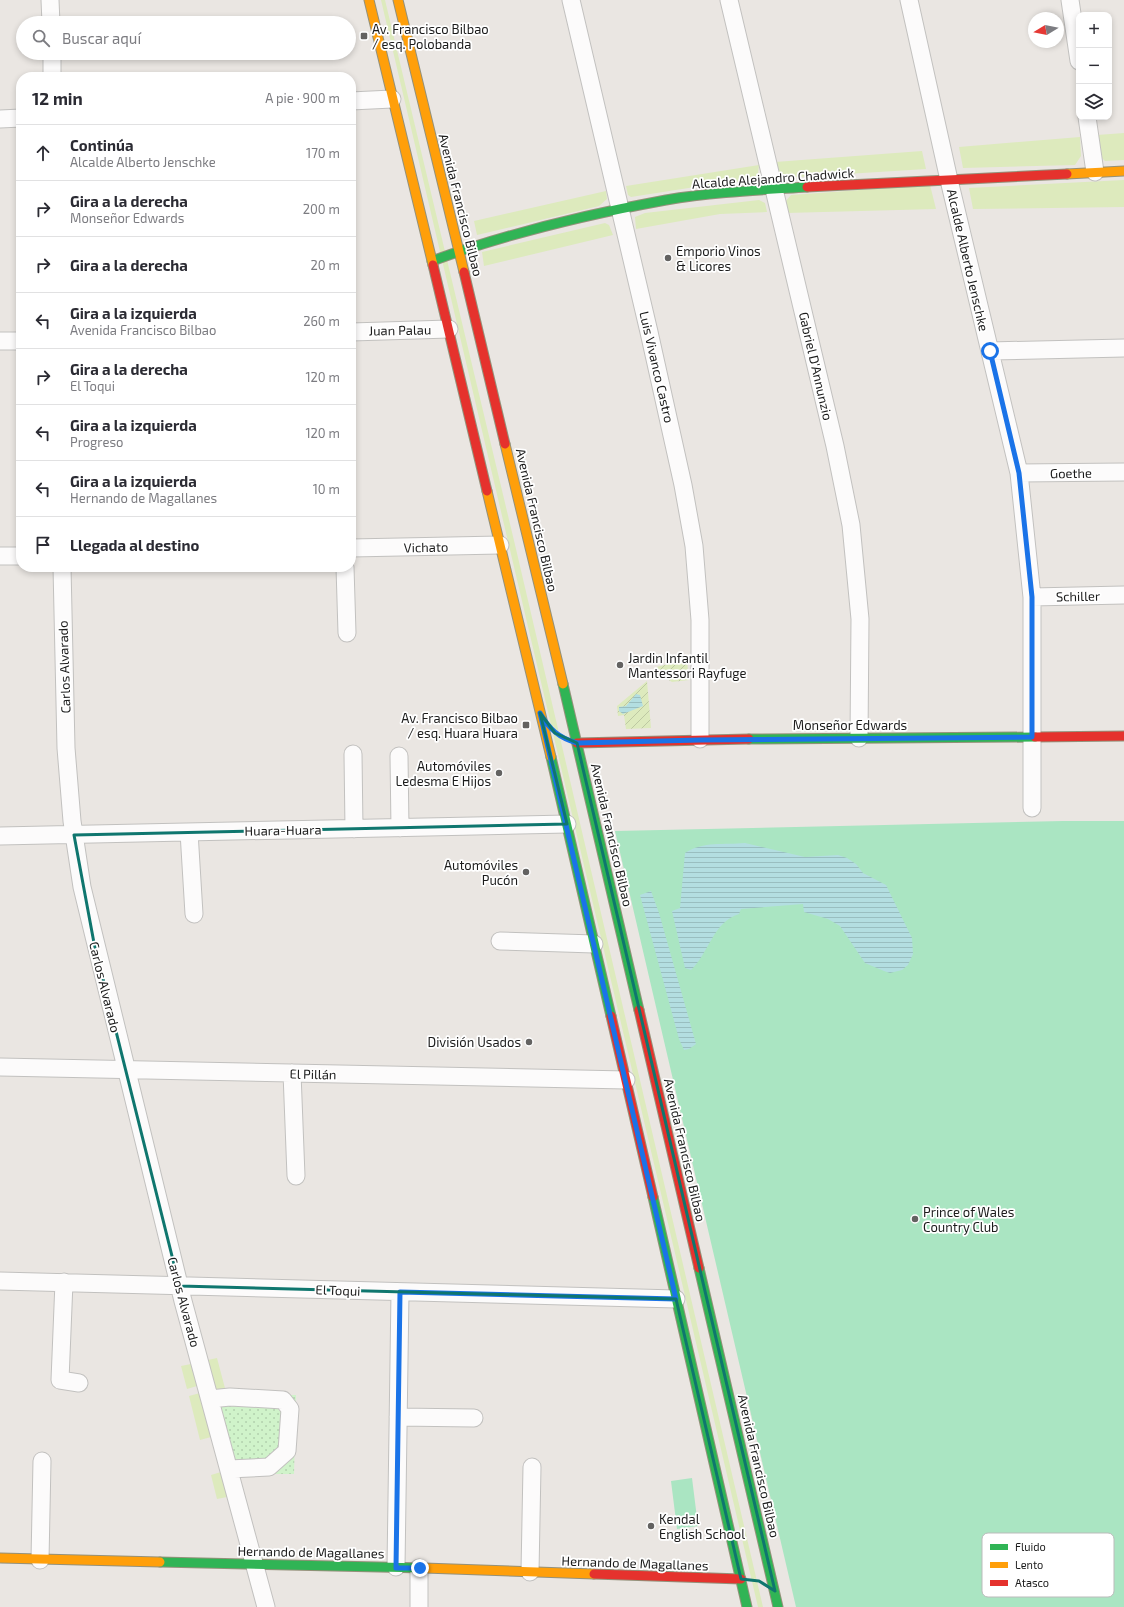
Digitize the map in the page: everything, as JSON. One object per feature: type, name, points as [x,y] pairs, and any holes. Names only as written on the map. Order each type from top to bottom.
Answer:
[{"type":"main road","points":[[369,0],[567,824],[676,1299],[745,1579],[747,1607]]},
{"type":"main road","name":"Avenida Francisco Bilbao","points":[[398,0],[577,743],[778,1607]]},
{"type":"main road","name":"Alcalde Alejandro Chadwick","points":[[432,261],[459,250],[620,210],[694,196],[774,189],[1124,171]]},
{"type":"main road","points":[[540,713],[546,724],[555,733]]},
{"type":"main road","name":"Monseñor Edwards","points":[[565,740],[577,743],[700,740],[1124,736]]},
{"type":"main road","name":"Hernando de Magallanes","points":[[0,1558],[420,1568],[745,1579]]},
{"type":"main road","points":[[763,1583],[774,1591]]},
{"type":"street","points":[[50,0],[51,16]]},
{"type":"street","name":"Luis Vivanco Castro","points":[[571,0],[680,470],[694,546],[700,620],[700,740]]},
{"type":"street","name":"Gabriel D'Annunzio","points":[[729,0],[835,446],[851,525],[860,619],[859,738]]},
{"type":"street","name":"Alcalde Alberto Jenschke","points":[[909,0],[949,180],[1019,473],[1032,597],[1032,808]]},
{"type":"street","points":[[1070,0],[1077,48]]},
{"type":"street","points":[[52,60],[52,72]]},
{"type":"street","points":[[356,101],[392,99]]},
{"type":"street","points":[[0,119],[16,118]]},
{"type":"street","points":[[1087,120],[1095,172]]},
{"type":"street","name":"Juan Palau","points":[[356,332],[449,329]]},
{"type":"street","points":[[0,341],[16,341]]},
{"type":"street","points":[[990,351],[1124,348]]},
{"type":"street","name":"Goethe","points":[[1019,473],[1124,472]]},
{"type":"street","name":"Vichato","points":[[356,548],[500,545]]},
{"type":"street","points":[[0,556],[16,556]]},
{"type":"street","name":"Carlos Alvarado","points":[[62,572],[66,748],[74,835],[82,887],[89,922],[180,1286],[266,1607]]},
{"type":"street","points":[[345,572],[347,633]]},
{"type":"street","name":"Schiller","points":[[1032,597],[1124,595]]},
{"type":"street","points":[[353,754],[354,829]]},
{"type":"street","points":[[399,756],[400,828]]},
{"type":"street","name":"Huara-Huara","points":[[0,836],[567,824]]},
{"type":"street","points":[[189,832],[194,914]]},
{"type":"street","points":[[500,941],[594,944]]},
{"type":"street","name":"El Pillán","points":[[0,1067],[626,1080]]},
{"type":"street","points":[[292,1074],[296,1176]]},
{"type":"street","name":"El Toqui","points":[[0,1281],[676,1299]]},
{"type":"street","points":[[64,1282],[60,1380],[79,1383]]},
{"type":"street","points":[[396,1568],[400,1292]]},
{"type":"street","points":[[210,1399],[230,1397],[283,1400],[290,1409],[287,1450],[269,1468],[229,1469]]},
{"type":"street","points":[[398,1417],[474,1418]]},
{"type":"street","points":[[40,1560],[42,1461]]},
{"type":"street","points":[[530,1572],[532,1467]]},
{"type":"street","points":[[419,1607],[420,1568]]},
{"type":"highlighted area","points":[[540,713],[555,733],[577,743],[775,1591],[759,1581],[741,1579],[676,1299],[180,1286],[176,1272],[94,943],[74,835],[567,824]]},
{"type":"green space","points":[[381,0],[385,0],[516,549],[763,1607],[758,1607]]},
{"type":"green space","points":[[1124,133],[1124,160],[1105,161],[1098,154],[1097,135]]},
{"type":"green space","points":[[1080,137],[1081,156],[1075,165],[963,168],[959,147]]},
{"type":"green space","points":[[922,151],[926,169],[783,178],[778,172],[775,162]]},
{"type":"green space","points":[[759,165],[758,173],[754,180],[631,197],[628,195],[626,186]]},
{"type":"green space","points":[[1124,180],[1124,207],[973,209],[969,188]]},
{"type":"green space","points":[[930,185],[936,209],[786,213],[785,202],[791,195]]},
{"type":"green space","points":[[606,191],[607,199],[599,206],[477,235],[474,221]]},
{"type":"green space","points":[[759,200],[765,203],[767,212],[720,214],[636,229],[635,217],[645,213]]},
{"type":"green space","points":[[605,223],[609,225],[613,235],[484,266],[482,252]]},
{"type":"green space","points":[[687,660],[689,680],[672,682],[658,673],[656,667]]},
{"type":"green space","points":[[647,681],[651,728],[626,729],[624,715],[618,716],[617,706]]},
{"type":"green space","name":"Prince of Wales Country Club","points":[[1124,821],[1124,1607],[796,1607],[615,831]]},
{"type":"green space","points":[[217,1358],[226,1392],[217,1394],[208,1360]]},
{"type":"green space","points":[[191,1364],[197,1386],[187,1389],[181,1366]]},
{"type":"green space","points":[[200,1393],[211,1437],[200,1440],[189,1396]]},
{"type":"green space","points":[[216,1395],[296,1395],[294,1474],[236,1474]]},
{"type":"green space","points":[[221,1472],[227,1497],[217,1499],[211,1475]]},
{"type":"green space","points":[[692,1478],[698,1526],[677,1529],[671,1481]]},
{"type":"water","points":[[636,694],[640,695],[643,706],[623,714],[619,711],[619,707],[626,706]]},
{"type":"water","points":[[745,843],[805,857],[838,855],[847,858],[856,864],[863,873],[886,885],[912,938],[913,954],[908,965],[902,970],[890,973],[865,963],[840,926],[828,919],[804,912],[803,904],[741,909],[739,914],[730,918],[717,931],[691,970],[685,968],[672,911],[680,908],[685,853],[692,849],[707,845]]},
{"type":"water","points":[[651,891],[659,913],[696,1044],[689,1049],[684,1050],[679,1039],[640,895]]},
{"type":"traffic: fast","points":[[432,261],[489,242],[578,218],[666,200],[701,195],[807,187]]},
{"type":"traffic: fast","points":[[563,684],[639,1010]]},
{"type":"traffic: fast","points":[[749,739],[1035,737]]},
{"type":"traffic: fast","points":[[551,757],[611,1016]]},
{"type":"traffic: fast","points":[[653,1197],[747,1607]]},
{"type":"traffic: fast","points":[[699,1268],[778,1607]]},
{"type":"traffic: fast","points":[[160,1562],[424,1568]]},
{"type":"traffic: slow","points":[[369,0],[433,265]]},
{"type":"traffic: slow","points":[[398,0],[464,272]]},
{"type":"traffic: slow","points":[[1067,174],[1124,171]]},
{"type":"traffic: slow","points":[[505,444],[563,684]]},
{"type":"traffic: slow","points":[[487,491],[551,757]]},
{"type":"traffic: slow","points":[[0,1558],[160,1562]]},
{"type":"traffic: slow","points":[[424,1568],[594,1574]]},
{"type":"traffic: jam","points":[[807,187],[1067,174]]},
{"type":"traffic: jam","points":[[433,265],[487,491]]},
{"type":"traffic: jam","points":[[464,272],[505,444]]},
{"type":"traffic: jam","points":[[1035,737],[1124,736]]},
{"type":"traffic: jam","points":[[577,743],[749,739]]},
{"type":"traffic: jam","points":[[639,1010],[699,1268]]},
{"type":"traffic: jam","points":[[611,1016],[653,1197]]},
{"type":"traffic: jam","points":[[594,1574],[741,1579]]},
{"type":"place","name":"Av. Francisco Bilbao / esq. Polobanda","points":[[364,36]]},
{"type":"place","name":"Emporio Vinos & Licores","points":[[668,258]]},
{"type":"place","name":"Jardin Infantil Mantessori Rayfuge","points":[[620,665]]},
{"type":"place","name":"Av. Francisco Bilbao / esq. Huara Huara","points":[[526,725]]},
{"type":"place","name":"Automóviles Ledesma E Hijos","points":[[499,773]]},
{"type":"place","name":"Automóviles Pucón","points":[[526,872]]},
{"type":"place","name":"División Usados","points":[[529,1042]]},
{"type":"place","name":"Prince of Wales Country Club","points":[[915,1219]]},
{"type":"place","name":"Kendal English School","points":[[651,1526]]},
{"type":"route","points":[[420,1568],[396,1568],[400,1292],[676,1299],[540,713],[546,724],[555,733],[565,740],[577,743],[700,740],[1032,737],[1032,597],[1019,473],[990,351]]}]
